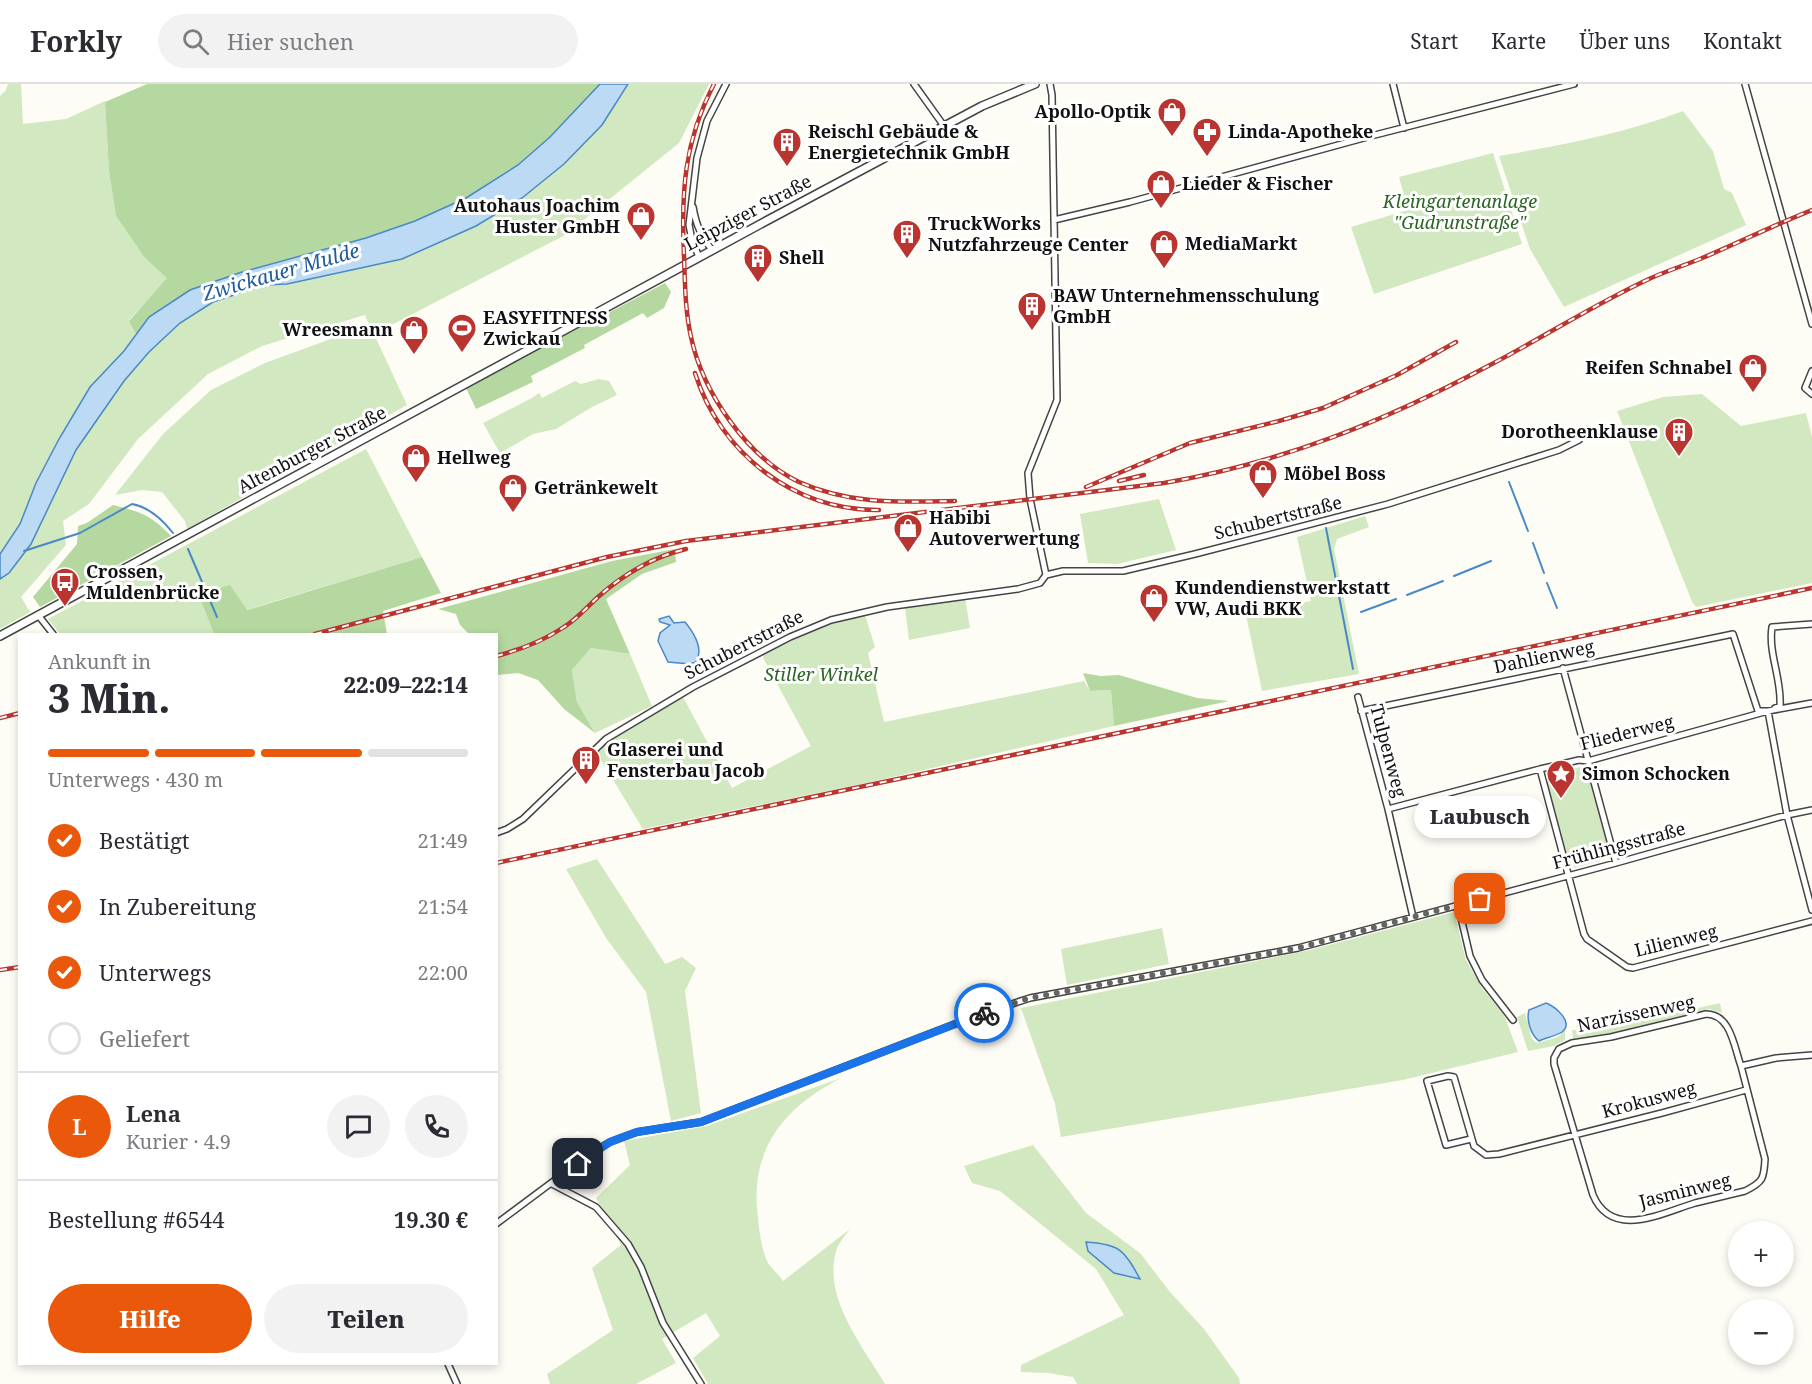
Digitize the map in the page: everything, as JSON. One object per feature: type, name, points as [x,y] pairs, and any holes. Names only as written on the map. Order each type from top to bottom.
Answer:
[{"type":"street","points":[[699,257],[689,225],[697,158],[707,121],[726,84]]},
{"type":"street","points":[[914,84],[944,126]]},
{"type":"street","name":"Leipziger Straße","points":[[638,290],[982,106],[1035,84]]},
{"type":"street","points":[[1046,575],[1030,500],[1028,473],[1057,400],[1050,84]]},
{"type":"street","points":[[1393,84],[1404,128]]},
{"type":"street","points":[[1539,84],[1541,92]]},
{"type":"street","points":[[1054,220],[1574,84]]},
{"type":"street","points":[[1745,84],[1812,324]]},
{"type":"street","points":[[692,200],[695,223],[701,237],[712,250]]},
{"type":"street","name":"Altenburger Straße","points":[[0,636],[638,290]]},
{"type":"street","points":[[1812,371],[1805,388],[1812,394]]},
{"type":"street","name":"Schubertstraße","points":[[498,832],[523,819],[606,739],[693,687],[790,637],[831,620],[887,607],[1018,589],[1040,583],[1046,575],[1063,571],[1122,571],[1329,521],[1559,450],[1579,440]]},
{"type":"street","points":[[38,615],[52,633]]},
{"type":"street","points":[[1812,624],[1772,627],[1772,652],[1780,706],[1768,711],[1787,815],[1812,910]]},
{"type":"street","name":"Dahlienweg","points":[[1361,711],[1733,634],[1758,711],[1768,711]]},
{"type":"street","points":[[1563,668],[1616,863]]},
{"type":"street","name":"Tulpenweg","points":[[1358,697],[1388,809],[1413,917]]},
{"type":"street","name":"Fliederweg","points":[[1388,809],[1540,769],[1579,760],[1588,761],[1768,711],[1812,703]]},
{"type":"street","name":"Lilienweg","points":[[1540,769],[1587,939],[1627,967],[1633,968],[1812,921]]},
{"type":"street","name":"Frühlingsstraße","points":[[498,1223],[590,1154],[610,1142],[637,1132],[701,1122],[978,1015],[1030,998],[1298,948],[1812,810]]},
{"type":"street","points":[[1458,905],[1470,956],[1482,980],[1513,1020]]},
{"type":"street","name":"Narzissenweg","points":[[1576,1135],[1554,1064],[1558,1049],[1572,1043],[1611,1037],[1700,1015],[1714,1014],[1725,1022],[1741,1066]]},
{"type":"street","points":[[1746,1090],[1741,1066],[1776,1058],[1812,1055]]},
{"type":"street","points":[[1448,1076],[1454,1077],[1472,1139],[1446,1145],[1427,1081],[1448,1076]]},
{"type":"street","name":"Krokusweg","points":[[1472,1139],[1474,1146],[1486,1155],[1499,1154],[1746,1090]]},
{"type":"street","name":"Jasminweg","points":[[1576,1135],[1593,1195],[1602,1209],[1620,1220],[1663,1214],[1695,1203],[1745,1191],[1760,1183],[1765,1159],[1746,1090]]},
{"type":"street","points":[[552,1184],[596,1207],[628,1244],[641,1267],[663,1323],[701,1384]]},
{"type":"street","points":[[448,1365],[457,1384]]},
{"type":"green space","points":[[8,84],[21,84],[23,124],[66,119],[105,101],[109,171],[116,216],[144,257],[168,278],[129,320],[136,334],[124,351],[90,387],[36,483],[20,524],[0,554],[0,96]]},
{"type":"green space","points":[[147,84],[600,84],[550,137],[518,165],[466,198],[415,221],[366,238],[246,271],[149,317],[136,334],[129,321],[167,278],[144,257],[116,216],[109,171],[105,102]]},
{"type":"green space","points":[[628,84],[709,84],[679,143],[565,235],[374,334],[407,405],[187,529],[185,521],[162,492],[142,490],[115,495],[163,434],[211,390],[265,363],[369,325],[365,315],[262,346],[208,374],[138,439],[89,504],[63,521],[66,545],[21,597],[30,612],[0,629],[0,579],[9,573],[31,544],[76,450],[124,381],[149,352],[180,323],[213,302],[264,284],[287,284],[402,259],[476,226],[522,198],[564,164],[602,125]]},
{"type":"green space","points":[[1683,111],[1713,151],[1724,189],[1732,193],[1746,225],[1564,307],[1530,249],[1499,156],[1615,132]]},
{"type":"green space","name":"Kleingartenanlage \"Gudrunstraße\"","points":[[1493,153],[1522,244],[1374,294],[1351,227],[1408,210],[1399,177]]},
{"type":"green space","points":[[665,283],[671,292],[664,308],[647,318],[643,313],[584,345],[585,348],[531,376],[533,382],[476,409],[466,388]]},
{"type":"green space","points":[[599,379],[609,381],[617,395],[556,429],[533,434],[500,453],[483,423],[539,393],[542,398],[575,381],[581,384]]},
{"type":"green space","points":[[1702,394],[1741,426],[1806,413],[1812,437],[1812,583],[1696,607],[1692,602],[1617,411],[1663,397]]},
{"type":"green space","points":[[366,449],[422,557],[246,610],[200,595],[214,633],[59,633],[48,619]]},
{"type":"green space","points":[[1159,499],[1176,550],[1117,564],[1088,563],[1080,514]]},
{"type":"green space","points":[[113,505],[145,515],[171,536],[40,607],[33,597],[77,544],[78,526],[87,523]]},
{"type":"green space","points":[[1365,516],[1369,527],[1337,539],[1334,549],[1359,674],[1262,691],[1246,615],[1311,601],[1297,537]]},
{"type":"green space","points":[[675,549],[676,562],[642,574],[606,599],[630,654],[591,648],[572,670],[577,702],[595,733],[564,709],[538,680],[518,673],[498,675],[498,633],[468,633],[460,625],[456,614],[438,609],[612,561]]},
{"type":"green space","points":[[422,557],[441,593],[383,611],[387,633],[214,633],[199,595],[230,585],[247,610]]},
{"type":"green space","name":"Stiller Winkel","points":[[965,598],[970,628],[909,640],[905,607]]},
{"type":"green space","points":[[865,615],[875,647],[868,653],[884,722],[1084,681],[1090,691],[1111,690],[1114,726],[876,781],[643,829],[596,752],[683,697],[732,788],[811,746],[763,658],[764,652],[832,624]]},
{"type":"green space","points":[[591,648],[630,654],[652,706],[595,733],[577,702],[572,670]]},
{"type":"green space","points":[[1083,673],[1101,676],[1119,675],[1197,698],[1229,701],[1114,726],[1111,690],[1090,691]]},
{"type":"green space","points":[[1580,767],[1588,773],[1612,857],[1575,868],[1566,859],[1544,777]]},
{"type":"green space","points":[[597,859],[665,964],[682,957],[696,968],[685,991],[701,1113],[671,1121],[646,992],[606,938],[566,869]]},
{"type":"green space","points":[[1454,912],[1466,960],[1482,988],[1504,1015],[1518,1052],[1403,1080],[1061,1137],[1055,1104],[1021,1008],[1310,950]]},
{"type":"green space","points":[[1162,928],[1169,964],[1067,985],[1061,949]]},
{"type":"green space","points":[[1720,1003],[1722,1013],[1710,1009],[1597,1037],[1573,1039],[1572,1030],[1579,1030],[1583,1034],[1608,1023],[1619,1026]]},
{"type":"green space","points":[[1525,1013],[1532,1039],[1537,1043],[1558,1037],[1565,1030],[1565,1040],[1554,1046],[1528,1051],[1517,1017]]},
{"type":"green space","points":[[841,1078],[802,1103],[774,1134],[759,1172],[757,1194],[759,1229],[768,1263],[783,1281],[850,1229],[837,1248],[834,1266],[839,1302],[855,1336],[885,1384],[708,1384],[693,1358],[720,1336],[706,1313],[662,1339],[676,1363],[636,1384],[550,1384],[547,1374],[613,1330],[592,1268],[621,1245],[596,1198],[630,1165],[624,1141],[707,1126]]},
{"type":"green space","points":[[1033,1145],[1086,1213],[1140,1253],[1170,1292],[1204,1329],[1239,1378],[1240,1384],[1077,1384],[1073,1377],[1021,1372],[1021,1365],[1124,1315],[1096,1269],[1000,1191],[972,1183],[964,1166]]},
{"type":"water","name":"Zwickauer Mulde","points":[[600,84],[628,84],[602,125],[564,164],[522,198],[476,226],[402,259],[287,284],[264,285],[213,302],[180,323],[149,352],[124,381],[76,450],[31,544],[9,573],[0,579],[0,554],[20,524],[36,483],[59,439],[90,387],[124,351],[149,317],[190,290],[242,272],[366,238],[415,221],[466,198],[518,165],[550,137]]},
{"type":"water","points":[[669,616],[674,623],[685,622],[692,631],[699,652],[696,662],[690,664],[668,662],[658,641],[660,633],[670,625],[660,622],[659,619]]},
{"type":"water","points":[[1546,1003],[1562,1015],[1566,1024],[1562,1032],[1539,1041],[1532,1031],[1528,1014],[1529,1010]]},
{"type":"water","points":[[1086,1242],[1107,1245],[1120,1250],[1130,1261],[1140,1279],[1114,1273],[1088,1251]]},
{"type":"waterway","points":[[1509,482],[1528,531]]},
{"type":"waterway","points":[[24,551],[80,533],[132,504],[155,514],[173,533]]},
{"type":"waterway","points":[[1326,528],[1353,669]]},
{"type":"waterway","points":[[1533,543],[1544,573]]},
{"type":"waterway","points":[[188,549],[217,617]]},
{"type":"waterway","points":[[1454,576],[1491,561]]},
{"type":"waterway","points":[[1407,595],[1443,581]]},
{"type":"waterway","points":[[1547,583],[1557,608]]},
{"type":"waterway","points":[[1361,612],[1396,599]]},
{"type":"railway","points":[[714,84],[696,126],[691,147],[684,189],[683,233],[686,296],[691,337],[697,358],[717,401],[745,440],[762,457],[799,482],[838,495],[857,498],[895,501],[955,501]]},
{"type":"railway","points":[[319,633],[607,557],[686,541],[1164,483],[1251,464],[1332,438],[1411,405],[1655,276],[1812,210]]},
{"type":"railway","points":[[1086,487],[1190,443],[1323,408],[1397,375],[1456,342]]},
{"type":"railway","points":[[695,373],[707,402],[722,428],[742,452],[764,472],[790,488],[818,500],[848,508],[879,510]]},
{"type":"railway","points":[[1119,481],[1144,475]]},
{"type":"railway","points":[[498,655],[514,651],[556,632],[628,574],[650,562],[686,549]]},
{"type":"railway","points":[[498,863],[1812,588]]},
{"type":"railway","points":[[0,718],[18,714]]},
{"type":"railway","points":[[0,970],[18,967]]},
{"type":"way so far","points":[[984,1013],[1030,998],[1298,948],[1480,899]]},
{"type":"place","name":"Apollo-Optik","points":[[1172,138]]},
{"type":"place","name":"Linda-Apotheke","points":[[1207,158]]},
{"type":"place","name":"Reischl Gebäude & Energietechnik GmbH","points":[[787,168]]},
{"type":"place","name":"Lieder & Fischer","points":[[1161,210]]},
{"type":"place","name":"Autohaus Joachim Huster GmbH","points":[[641,242]]},
{"type":"place","name":"TruckWorks Nutzfahrzeuge Center","points":[[907,260]]},
{"type":"place","name":"MediaMarkt","points":[[1164,270]]},
{"type":"place","name":"Shell","points":[[758,284]]},
{"type":"place","name":"BAW Unternehmensschulung GmbH","points":[[1032,332]]},
{"type":"place","name":"EASYFITNESS Zwickau","points":[[462,354]]},
{"type":"place","name":"Wreesmann","points":[[414,356]]},
{"type":"place","name":"Reifen Schnabel","points":[[1753,394]]},
{"type":"place","name":"Dorotheenklause","points":[[1679,458]]},
{"type":"place","name":"Hellweg","points":[[416,484]]},
{"type":"place","name":"Möbel Boss","points":[[1263,500]]},
{"type":"place","name":"Getränkewelt","points":[[513,514]]},
{"type":"place","name":"Habibi Autoverwertung","points":[[908,554]]},
{"type":"place","name":"Crossen, Muldenbrücke","points":[[65,608]]},
{"type":"place","name":"Kundendienstwerkstatt VW, Audi BKK","points":[[1154,624]]},
{"type":"place","name":"Glaserei und Fensterbau Jacob","points":[[586,786]]},
{"type":"place","name":"Simon Schocken","points":[[1561,800]]},
{"type":"place","name":"Laubusch","points":[[1480,899]]},
{"type":"route","points":[[578,1164],[610,1142],[623,1137],[637,1132],[701,1122],[984,1013]]}]
